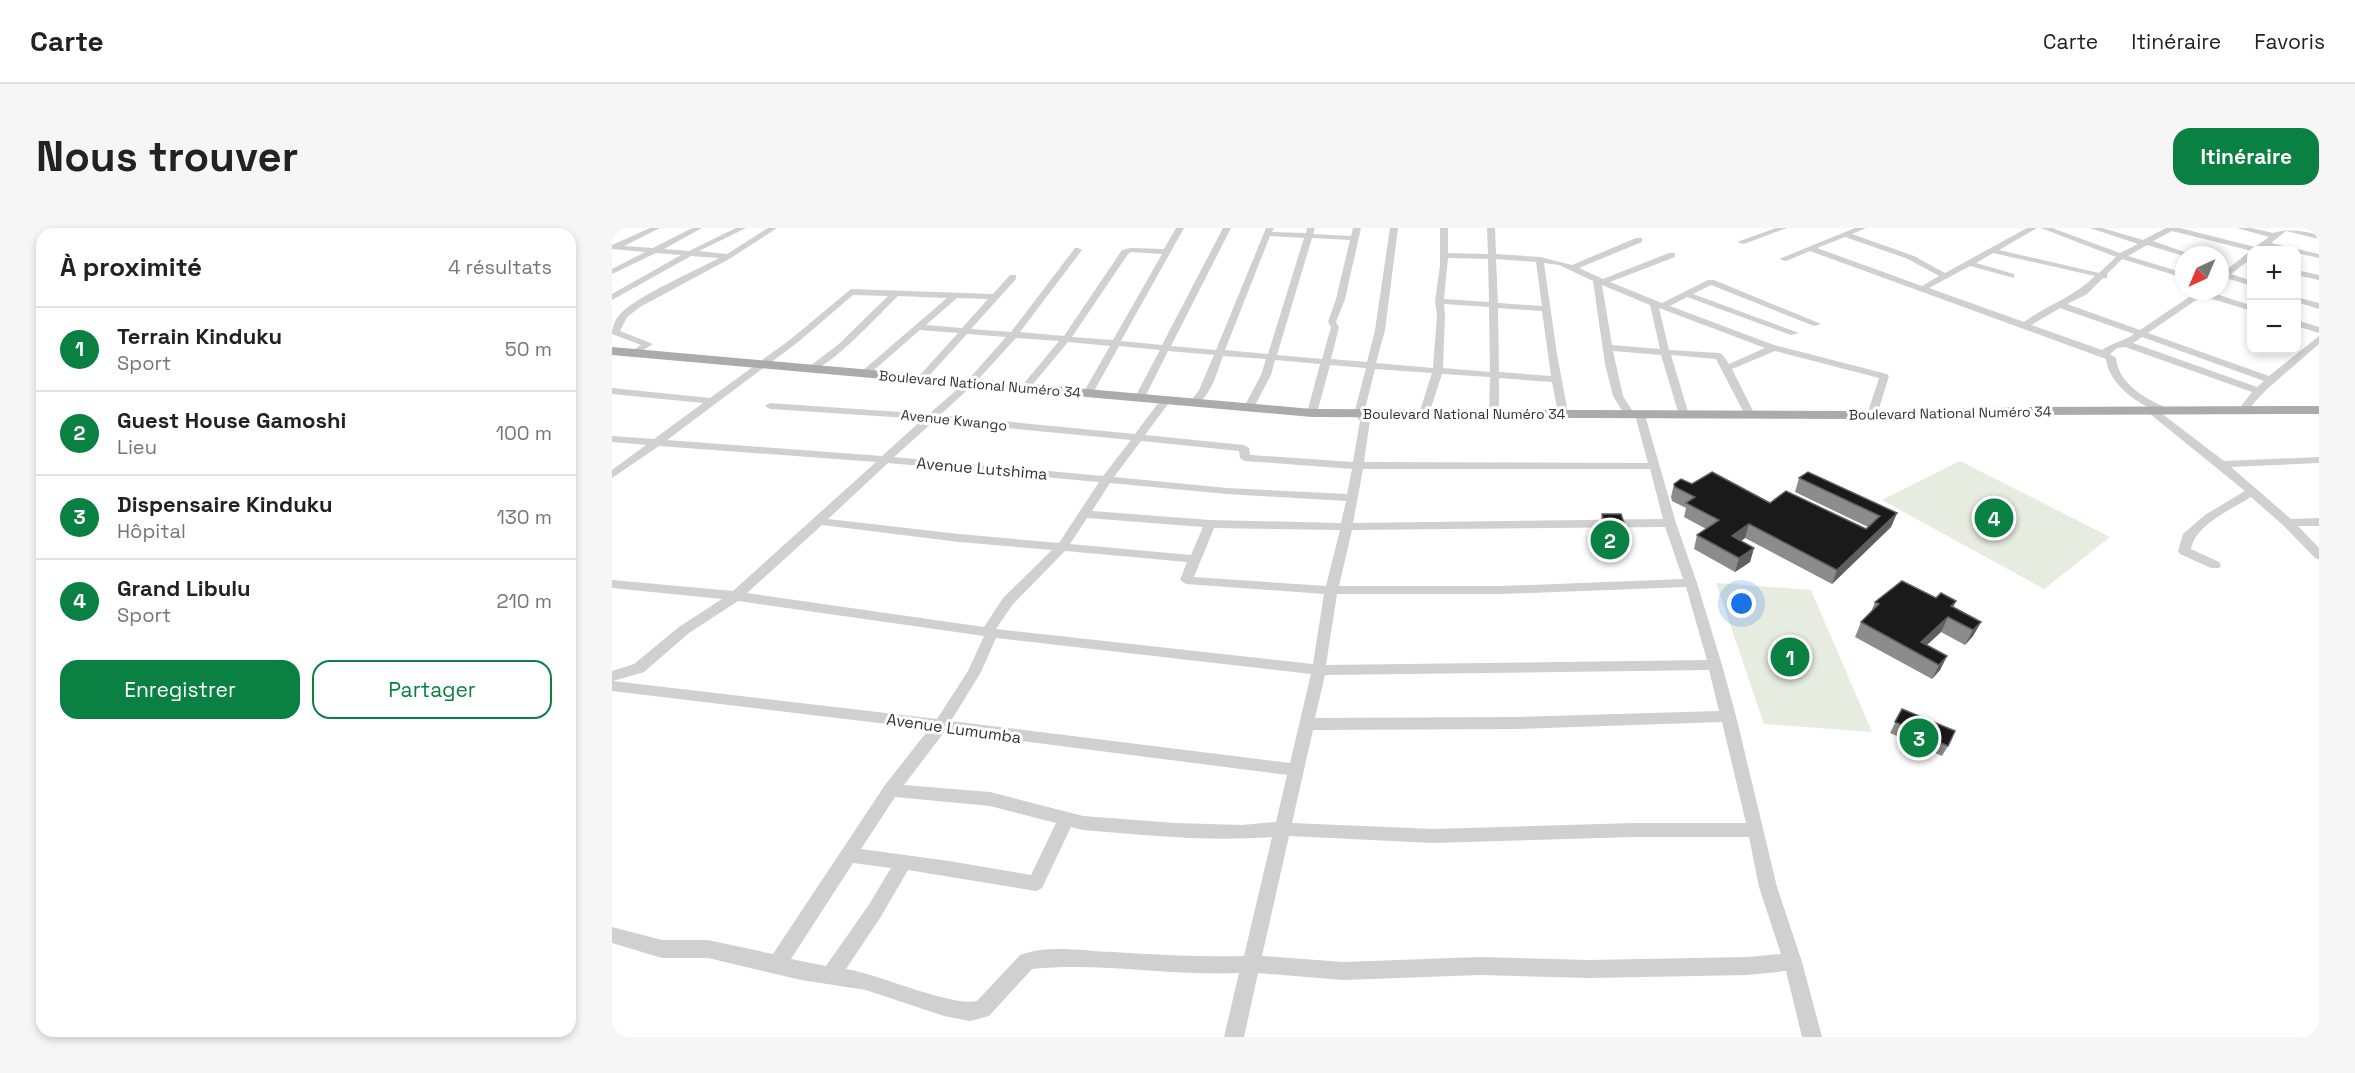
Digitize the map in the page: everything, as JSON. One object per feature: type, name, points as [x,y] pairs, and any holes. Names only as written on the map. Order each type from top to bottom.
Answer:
[{"type":"main road","name":"Boulevard National Numéro 34","points":[[612,351],[1140,398],[1359,414],[1563,413],[1684,416],[2319,410]]},
{"type":"street","points":[[613,247],[656,228]]},
{"type":"street","points":[[612,272],[698,228]]},
{"type":"street","points":[[612,297],[617,291],[742,228]]},
{"type":"street","points":[[634,353],[648,344],[620,335],[614,329],[627,312],[728,256],[773,228]]},
{"type":"street","points":[[1088,393],[1180,228]]},
{"type":"street","points":[[1140,398],[1227,228]]},
{"type":"street","points":[[1312,412],[1335,327],[1332,322],[1338,310],[1357,228]]},
{"type":"street","points":[[1234,1037],[1319,670],[1321,636],[1347,526],[1365,428],[1365,420],[1359,414],[1380,330],[1394,228]]},
{"type":"street","points":[[1424,414],[1438,371],[1441,315],[1439,301],[1444,228]]},
{"type":"street","points":[[1491,228],[1494,414]]},
{"type":"street","points":[[1742,242],[1783,228]]},
{"type":"street","points":[[1783,260],[1847,231],[1862,228]]},
{"type":"street","points":[[1922,289],[2033,228]]},
{"type":"street","points":[[2044,228],[2175,273]]},
{"type":"street","points":[[2094,228],[2175,251]]},
{"type":"street","points":[[2026,325],[2041,314],[2084,292],[2104,276],[2121,256],[2171,228],[2247,248]]},
{"type":"street","points":[[2241,228],[2275,236]]},
{"type":"street","points":[[2263,246],[2285,228],[2319,237]]},
{"type":"street","points":[[1195,402],[1204,391],[1269,231],[1310,232],[1353,238]]},
{"type":"street","points":[[1847,231],[1938,270],[1944,276]]},
{"type":"street","points":[[1250,407],[1258,394],[1272,356],[1310,232]]},
{"type":"street","points":[[1572,268],[1639,240]]},
{"type":"street","points":[[2266,244],[2274,246]]},
{"type":"street","points":[[613,247],[728,256]]},
{"type":"street","points":[[1809,248],[2026,325],[2110,358],[2112,370],[2141,400],[2160,412],[2222,464],[2288,523],[2319,555]]},
{"type":"street","points":[[612,676],[639,668],[684,630],[736,596],[819,522],[971,382],[1012,335],[1078,250]]},
{"type":"street","points":[[1026,387],[1067,338],[1125,252],[1130,250],[1168,252]]},
{"type":"street","points":[[1993,251],[2104,276]]},
{"type":"street","points":[[2301,252],[2319,256]]},
{"type":"street","points":[[1443,255],[1540,259],[1572,268],[1658,305],[1774,347],[1884,376],[1872,415]]},
{"type":"street","points":[[1600,280],[1672,255]]},
{"type":"street","points":[[1540,259],[1556,379],[1563,413]]},
{"type":"street","points":[[2229,272],[2247,259]]},
{"type":"street","points":[[1969,263],[2011,276]]},
{"type":"street","points":[[2229,267],[2233,268]]},
{"type":"street","points":[[2301,273],[2319,278]]},
{"type":"street","points":[[923,377],[1013,277]]},
{"type":"street","points":[[2229,278],[2247,283]]},
{"type":"street","points":[[1600,280],[1618,396],[1635,415],[1655,466],[1670,523],[1691,583],[1729,716],[1768,887],[1793,962],[1812,1037]]},
{"type":"street","points":[[1658,305],[1711,282],[1817,324],[1794,333],[1774,347],[1727,368]]},
{"type":"street","points":[[617,291],[656,294]]},
{"type":"street","points":[[612,475],[764,364],[851,292],[994,297]]},
{"type":"street","points":[[813,368],[842,346],[895,294]]},
{"type":"street","points":[[1685,294],[1794,333]]},
{"type":"street","points":[[864,374],[954,296]]},
{"type":"street","points":[[2103,354],[2114,346],[2126,344],[2191,300]]},
{"type":"street","points":[[2226,300],[2247,307]]},
{"type":"street","points":[[2301,300],[2319,306]]},
{"type":"street","points":[[1439,301],[1548,309]]},
{"type":"street","points":[[1658,305],[1658,327],[1684,416]]},
{"type":"street","points":[[2061,305],[2271,380]]},
{"type":"street","points":[[2301,325],[2319,330]]},
{"type":"street","points":[[918,327],[1372,366],[1556,379]]},
{"type":"street","points":[[2248,411],[2247,405],[2258,391],[2301,357],[2319,339]]},
{"type":"street","points":[[2126,344],[2258,391]]},
{"type":"street","points":[[1609,348],[1719,356],[1750,415]]},
{"type":"street","points":[[612,391],[712,401]]},
{"type":"street","points":[[777,964],[891,790],[941,725],[974,672],[990,632],[1008,601],[1062,547],[1107,478],[1166,400]]},
{"type":"street","name":"Avenue Kwango","points":[[770,405],[931,417],[1244,448],[1245,458],[1320,466],[1358,466]]},
{"type":"street","name":"Avenue Lutshima","points":[[612,439],[885,459],[1227,491],[1352,498]]},
{"type":"street","points":[[2222,464],[2319,460]]},
{"type":"street","points":[[1358,466],[1467,468],[1655,466]]},
{"type":"street","points":[[2215,565],[2184,550],[2187,537],[2209,518],[2251,492]]},
{"type":"street","points":[[1083,514],[1210,524],[1486,527],[1670,523]]},
{"type":"street","points":[[819,522],[959,538],[1195,559]]},
{"type":"street","points":[[2288,523],[2319,522]]},
{"type":"street","points":[[1210,524],[1186,580],[1240,586],[1333,589],[1509,589],[1691,583]]},
{"type":"street","points":[[612,584],[736,596],[990,632],[1319,670],[1715,665]]},
{"type":"street","name":"Avenue Lumumba","points":[[612,686],[696,694],[941,725],[1146,754],[1296,770]]},
{"type":"street","points":[[1306,724],[1517,723],[1729,716]]},
{"type":"street","points":[[891,790],[990,799],[1066,820],[1175,830],[1242,832],[1281,828],[1433,836],[1634,830],[1756,830]]},
{"type":"street","points":[[849,855],[1036,883],[1066,820]]},
{"type":"street","points":[[830,976],[874,912],[904,862]]},
{"type":"street","points":[[612,935],[662,949],[708,949],[801,971],[866,981],[944,1007],[970,1012],[982,1009],[1027,961],[1058,958],[1202,966],[1252,964],[1343,971],[1480,966],[1600,969],[1748,966],[1793,962]]},
{"type":"shaded area","points":[[1960,461],[2110,537],[2044,589],[1882,500]]},
{"type":"shaded area","points":[[1716,583],[1811,590],[1872,732],[1764,724]]},
{"type":"building","points":[[1712,472],[1770,503],[1786,491],[1866,529],[1880,516],[1799,478],[1808,472],[1897,513],[1837,570],[1749,524],[1732,536],[1754,548],[1739,558],[1697,535],[1719,520],[1686,503],[1695,497],[1675,487],[1674,484],[1681,479],[1692,484]]},
{"type":"building","points":[[1602,514],[1621,514],[1624,523],[1604,523]]},
{"type":"building","points":[[1902,581],[1936,598],[1941,593],[1956,601],[1951,606],[1981,622],[1973,630],[1948,617],[1921,642],[1947,656],[1939,665],[1861,622],[1879,604],[1875,602]]},
{"type":"building","points":[[1902,709],[1955,731],[1948,746],[1895,722]]},
{"type":"place","name":"Grand Libulu","points":[[1994,518]]},
{"type":"place","name":"Guest House Gamoshi","points":[[1610,540]]},
{"type":"place","name":"Terrain Kinduku","points":[[1790,657]]},
{"type":"place","name":"Dispensaire Kinduku","points":[[1919,738]]}]
